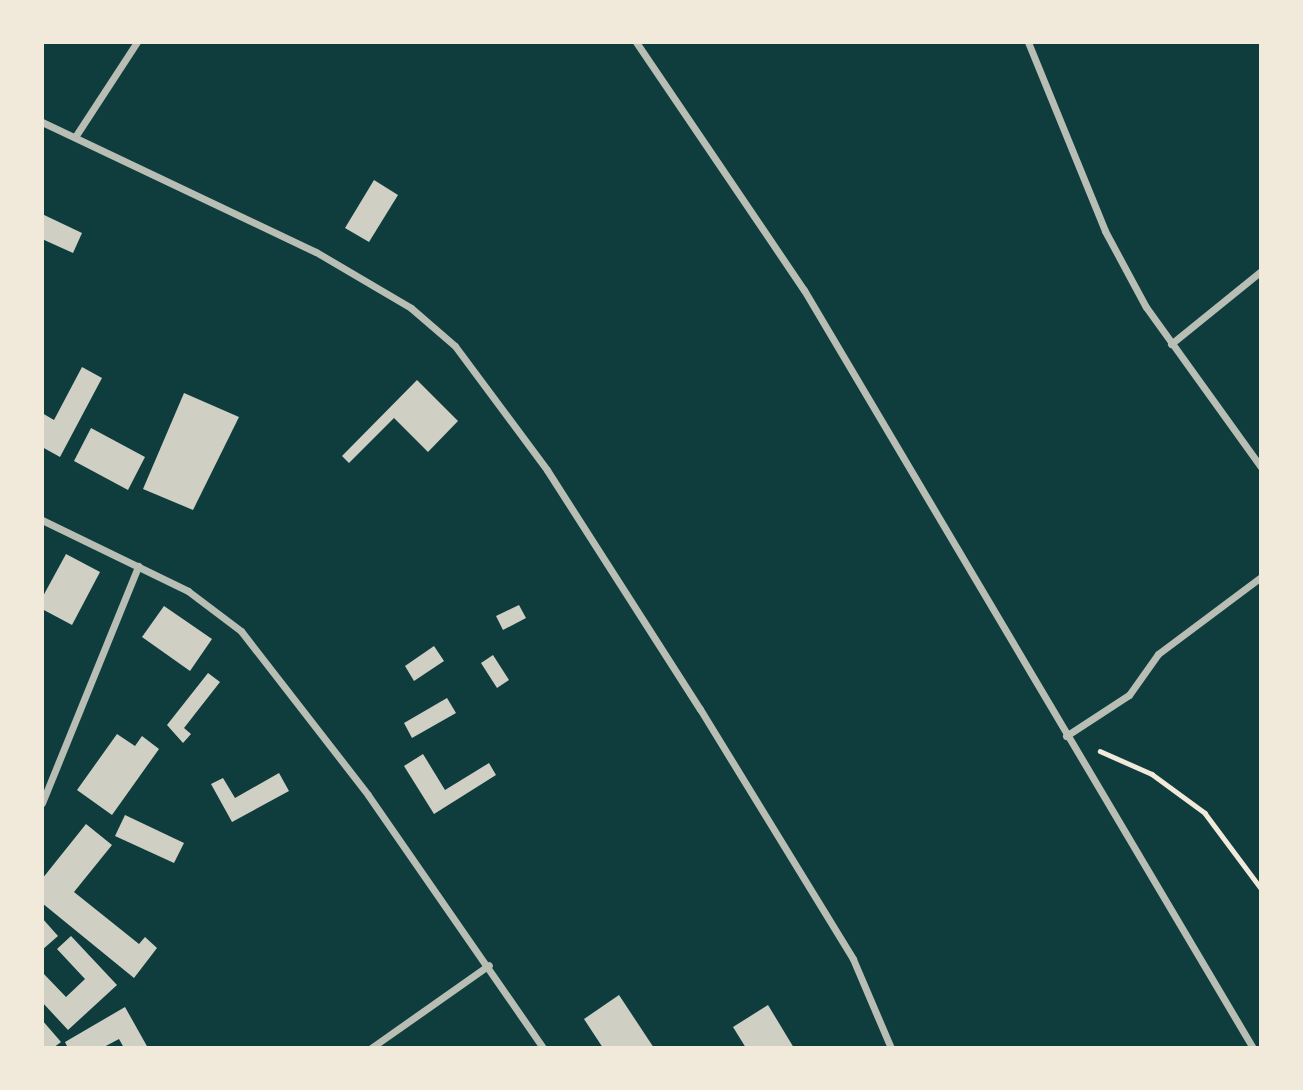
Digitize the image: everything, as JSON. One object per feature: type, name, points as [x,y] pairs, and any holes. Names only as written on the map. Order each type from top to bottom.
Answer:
[{"type":"street","points":[[75,137],[137,42]]},
{"type":"street","points":[[636,42],[804,290],[1253,1048]]},
{"type":"street","points":[[1028,42],[1105,231],[1171,344],[1261,467]]},
{"type":"street","points":[[42,122],[317,252],[411,308],[455,346],[547,470],[720,742],[853,959],[891,1048]]},
{"type":"street","points":[[1171,344],[1261,271]]},
{"type":"street","points":[[42,520],[188,591],[241,631],[360,784],[489,965],[543,1048]]},
{"type":"street","points":[[42,803],[138,566]]},
{"type":"street","points":[[1066,736],[1129,695],[1158,654],[1261,577]]},
{"type":"street","points":[[371,1048],[489,965]]},
{"type":"path","points":[[1066,736],[1152,774],[1197,807],[1261,888]]},
{"type":"building","points":[[374,180],[398,195],[369,242],[345,228]]},
{"type":"building","points":[[42,214],[82,233],[73,253],[42,239]]},
{"type":"building","points":[[82,367],[102,378],[60,457],[42,447],[42,413],[54,420]]},
{"type":"building","points":[[417,380],[458,421],[428,452],[394,418],[349,463],[342,456]]},
{"type":"building","points":[[184,393],[239,417],[193,510],[143,489]]},
{"type":"building","points":[[91,428],[145,457],[128,490],[74,461]]},
{"type":"building","points":[[66,554],[100,572],[72,625],[42,609],[42,598]]},
{"type":"building","points":[[519,605],[526,618],[503,630],[496,616]]},
{"type":"building","points":[[164,606],[212,639],[190,671],[142,637]]},
{"type":"building","points":[[434,646],[444,661],[414,681],[405,666]]},
{"type":"building","points":[[493,655],[509,680],[497,688],[481,663]]},
{"type":"building","points":[[208,673],[220,682],[184,728],[191,734],[183,743],[167,725]]},
{"type":"building","points":[[447,698],[456,713],[412,738],[404,723]]},
{"type":"building","points":[[117,734],[135,746],[142,736],[159,749],[112,815],[77,790]]},
{"type":"building","points":[[423,754],[445,790],[489,763],[496,775],[434,814],[404,766]]},
{"type":"building","points":[[279,773],[289,791],[232,822],[211,784],[223,778],[235,798]]},
{"type":"building","points":[[125,815],[184,843],[174,863],[115,836]]},
{"type":"building","points":[[86,824],[112,845],[74,892],[139,944],[145,937],[157,948],[134,978],[42,903],[42,879]]},
{"type":"building","points":[[42,918],[58,936],[42,950]]},
{"type":"building","points":[[71,936],[117,985],[68,1030],[42,1002],[42,972],[66,997],[85,979],[57,949]]},
{"type":"building","points":[[619,995],[654,1048],[603,1048],[584,1019]]},
{"type":"building","points":[[768,1005],[794,1048],[746,1048],[733,1027]]},
{"type":"building","points":[[125,1007],[148,1048],[124,1048],[119,1039],[102,1048],[68,1048],[65,1042]]},
{"type":"building","points":[[42,1020],[61,1042],[53,1048],[42,1048]]}]
